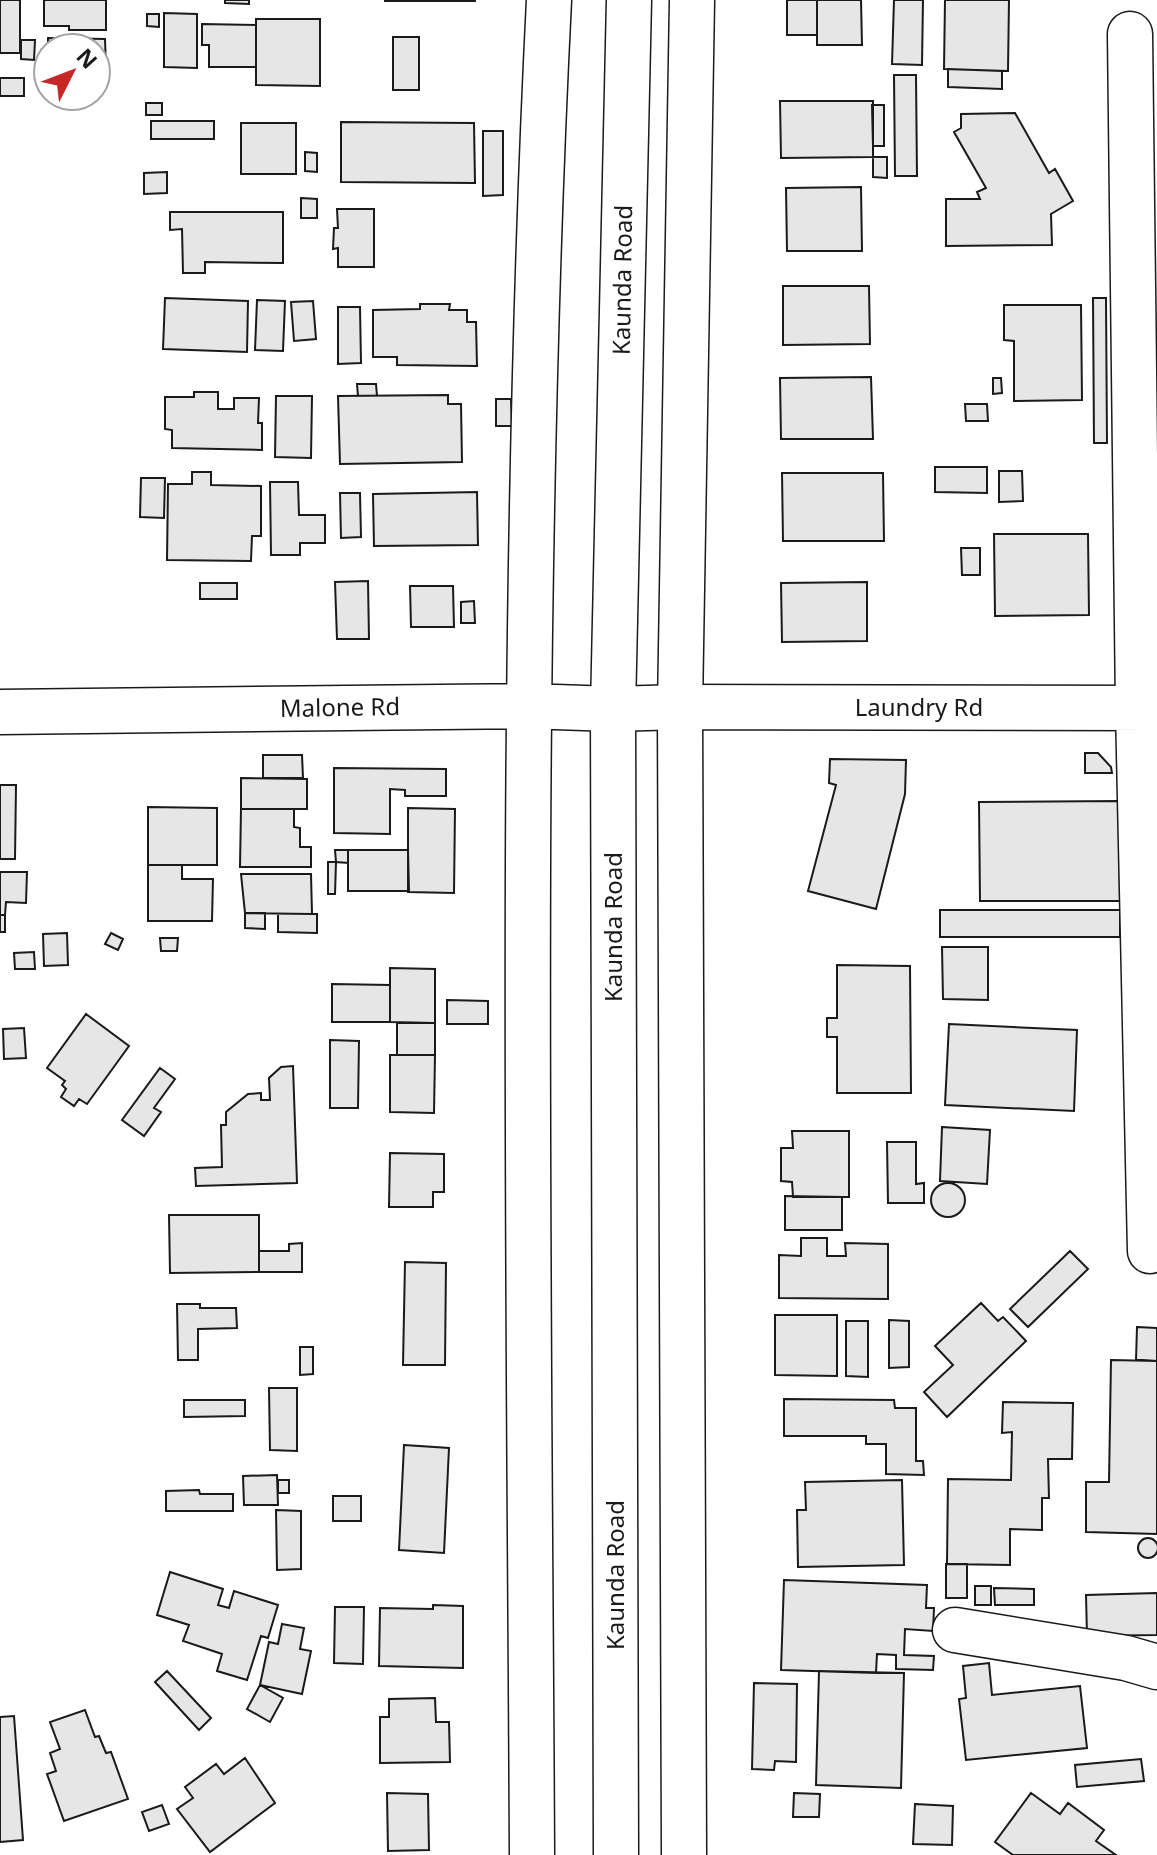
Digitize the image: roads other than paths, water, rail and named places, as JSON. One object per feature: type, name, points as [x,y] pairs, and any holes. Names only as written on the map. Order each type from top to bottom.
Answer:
[{"type":"street","points":[[532,1855],[527,706],[542,146],[549,0]]},
{"type":"street","name":"Kaunda Road","points":[[616,1855],[613,709],[629,0]]},
{"type":"street","points":[[684,1855],[680,707],[692,0]]},
{"type":"street","points":[[1130,34],[1147,708],[1150,1251]]},
{"type":"street","name":"Malone Rd","points":[[0,712],[680,707]]},
{"type":"street","name":"Laundry Rd","points":[[680,707],[1147,708]]},
{"type":"street","points":[[955,1630],[1126,1658],[1157,1667]]}]
